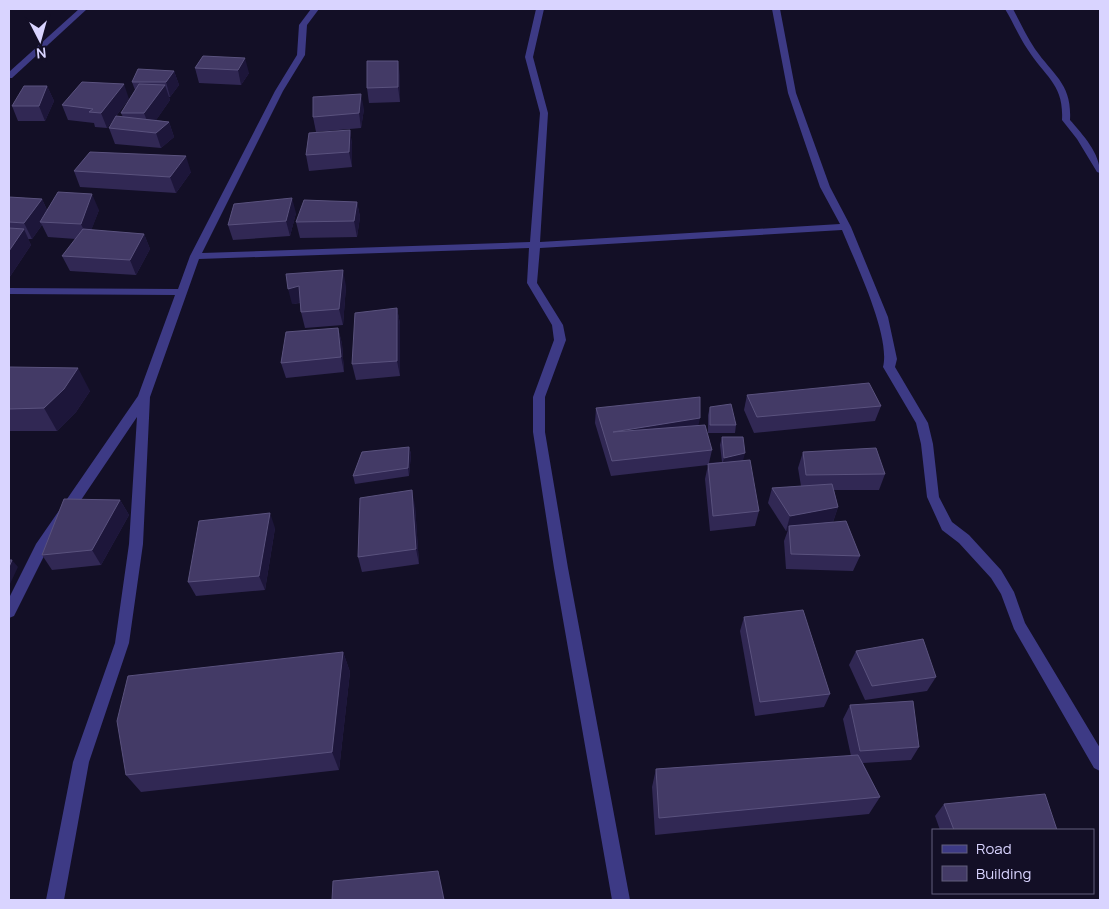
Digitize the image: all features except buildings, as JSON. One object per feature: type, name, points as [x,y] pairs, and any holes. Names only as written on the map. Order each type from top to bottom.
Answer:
[{"type":"street","points":[[9,76],[83,9]]},
{"type":"street","points":[[9,612],[41,548],[144,397],[195,256],[279,91],[301,55],[303,25],[315,9]]},
{"type":"street","points":[[540,9],[529,57],[544,113],[532,283],[535,294],[557,326],[560,340],[537,403],[550,509],[585,690],[620,900]]},
{"type":"street","points":[[776,9],[792,93],[826,187],[846,227],[883,317],[891,359],[889,367],[922,424],[933,497],[947,526],[964,539],[996,574],[1007,592],[1019,625],[1100,763]]},
{"type":"street","points":[[1010,9],[1032,49],[1061,87],[1067,104],[1066,120],[1081,138],[1100,170]]},
{"type":"street","points":[[195,256],[534,245],[846,227]]},
{"type":"street","points":[[9,291],[181,292]]},
{"type":"street","points":[[56,900],[81,762],[122,643],[136,544],[144,397]]}]
